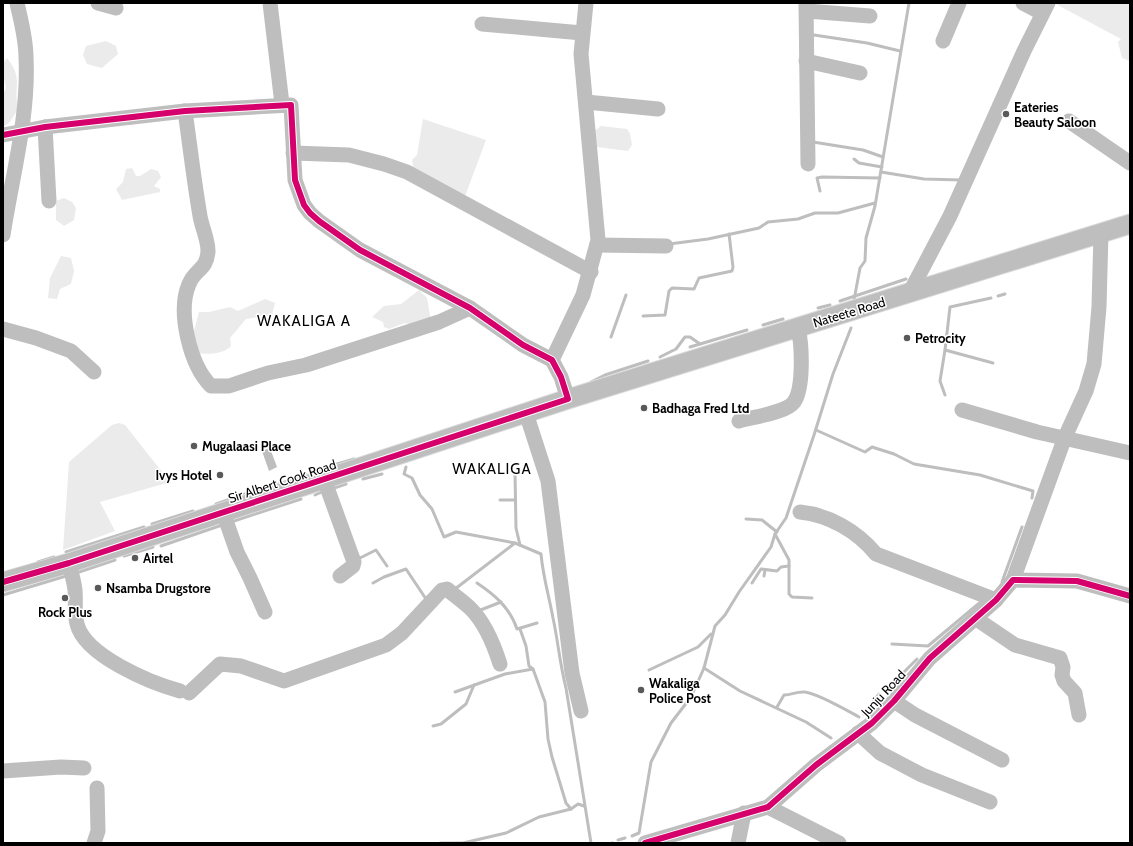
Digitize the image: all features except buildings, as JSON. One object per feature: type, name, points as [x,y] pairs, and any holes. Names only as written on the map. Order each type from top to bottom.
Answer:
[{"type":"main road","name":"Nateete Road","points":[[568,399],[1130,224]]},
{"type":"main road","name":"Sir Albert Cook Road","points":[[3,582],[69,563],[568,399]]},
{"type":"street","points":[[3,234],[21,132],[26,86],[26,56],[17,3]]},
{"type":"street","points":[[98,3],[116,8]]},
{"type":"street","points":[[270,3],[282,104]]},
{"type":"street","points":[[552,360],[578,307],[590,272],[597,245],[598,232],[581,54],[586,3]]},
{"type":"street","points":[[943,41],[959,3]]},
{"type":"street","points":[[909,294],[960,196],[1045,8],[1023,3]]},
{"type":"street","points":[[808,164],[810,83],[806,61],[807,7],[870,16]]},
{"type":"street","points":[[482,24],[582,33]]},
{"type":"street","points":[[806,61],[860,74]]},
{"type":"street","points":[[586,102],[658,109]]},
{"type":"street","points":[[3,135],[45,128],[186,111],[282,104],[291,105],[295,180],[298,192],[304,205],[319,222],[360,250],[470,308],[523,345],[552,360],[561,377],[568,399]]},
{"type":"street","points":[[186,111],[200,217],[208,251],[206,264],[193,276],[189,282],[184,309],[189,343],[203,377],[211,386],[229,386],[268,373],[306,365],[433,325],[470,308]]},
{"type":"street","points":[[1069,121],[1130,163]]},
{"type":"street","points":[[45,128],[49,201]]},
{"type":"street","points":[[293,153],[349,155],[384,164],[407,172],[590,272]]},
{"type":"street","points":[[1101,233],[1099,307],[1094,364],[1086,391],[1065,437],[1013,580],[1077,581],[1130,596]]},
{"type":"street","points":[[597,245],[666,246]]},
{"type":"street","points":[[739,420],[780,410],[794,403],[798,394],[802,352],[798,328]]},
{"type":"street","points":[[3,329],[36,338],[71,351],[94,372]]},
{"type":"street","points":[[962,410],[1016,426],[1130,453]]},
{"type":"street","points":[[526,413],[548,481],[572,673],[581,711]]},
{"type":"street","points":[[324,479],[354,562],[353,566],[340,576]]},
{"type":"street","points":[[223,512],[236,552],[250,578],[265,612]]},
{"type":"street","points":[[800,512],[812,513],[850,530],[876,554],[996,600]]},
{"type":"street","points":[[69,563],[75,588],[77,624],[82,635],[93,647],[104,655],[136,674],[164,687],[184,692],[220,664],[241,666],[284,682],[386,645],[402,634],[442,590],[447,589],[472,610],[480,621],[496,649],[500,664]]},
{"type":"street","name":"Junju Road","points":[[645,843],[768,807],[816,765],[858,733],[894,701],[930,658],[996,600],[1013,580]]},
{"type":"street","points":[[975,618],[1015,645],[1060,658],[1062,661],[1062,675],[1064,681],[1075,693],[1079,715]]},
{"type":"street","points":[[894,701],[915,715],[1002,760]]},
{"type":"street","points":[[858,733],[880,753],[887,757],[922,775],[990,802]]},
{"type":"street","points":[[3,771],[61,767],[84,768]]},
{"type":"street","points":[[94,843],[98,831],[97,788]]},
{"type":"street","points":[[768,807],[839,843]]},
{"type":"street","points":[[738,843],[744,813]]},
{"type":"shaded area","points":[[1054,3],[1130,3],[1130,61],[1122,58],[1118,42],[1121,39]]},
{"type":"shaded area","points":[[106,41],[116,46],[118,54],[102,68],[87,64],[83,55],[86,46]]},
{"type":"shaded area","points":[[7,58],[12,65],[17,78],[18,109],[10,122],[3,127],[3,95],[6,88],[3,74],[3,63]]},
{"type":"shaded area","points":[[423,119],[486,140],[464,199],[413,167],[412,160],[417,155]]},
{"type":"shaded area","points":[[601,126],[627,129],[630,134],[632,145],[628,151],[597,147],[592,133]]},
{"type":"shaded area","points":[[132,168],[136,176],[140,176],[151,169],[158,171],[161,177],[154,186],[160,189],[160,192],[122,200],[116,189],[123,182],[126,169]]},
{"type":"shaded area","points":[[64,198],[72,202],[76,208],[74,220],[64,226],[56,220],[56,201]]},
{"type":"shaded area","points":[[61,256],[71,258],[74,271],[71,284],[60,289],[57,299],[48,298],[50,278]]},
{"type":"shaded area","points":[[419,290],[427,298],[431,321],[420,327],[405,323],[389,329],[384,327],[383,322],[372,317],[384,306],[401,304]]},
{"type":"shaded area","points":[[265,299],[275,303],[272,315],[246,319],[230,338],[231,346],[227,349],[212,354],[191,353],[185,345],[194,331],[199,312],[209,312],[230,307],[238,311]]},
{"type":"shaded area","points":[[119,423],[125,425],[170,482],[100,502],[115,531],[63,550],[69,462],[112,425]]},
{"type":"shaded area","points":[[270,448],[277,467],[269,471],[262,451]]},
{"type":"waterway","points":[[854,300],[860,268],[865,261],[866,238],[875,206],[909,3]]},
{"type":"waterway","points":[[814,35],[867,43],[900,51]]},
{"type":"waterway","points":[[813,142],[863,150],[883,157]]},
{"type":"waterway","points":[[854,159],[859,163],[882,167]]},
{"type":"waterway","points":[[881,172],[924,179],[961,180]]},
{"type":"waterway","points":[[820,191],[817,178],[880,178]]},
{"type":"waterway","points":[[669,244],[708,239],[759,228],[768,222],[798,219],[815,213],[838,213],[875,203]]},
{"type":"waterway","points":[[643,316],[665,315],[669,291],[672,288],[694,289],[699,278],[732,271],[733,267],[729,234]]},
{"type":"waterway","points":[[840,301],[906,279]]},
{"type":"waterway","points":[[998,296],[1005,294]]},
{"type":"waterway","points":[[611,337],[626,295]]},
{"type":"waterway","points":[[945,350],[950,307],[991,298]]},
{"type":"waterway","points":[[818,308],[830,305]]},
{"type":"waterway","points":[[763,325],[783,319]]},
{"type":"waterway","points":[[632,836],[639,833],[651,762],[671,723],[691,697],[704,668],[715,626],[725,615],[739,592],[771,547],[775,534],[786,518],[833,374],[851,328]]},
{"type":"waterway","points":[[690,347],[747,330]]},
{"type":"waterway","points":[[660,357],[676,349],[685,337],[690,337],[700,344]]},
{"type":"waterway","points":[[945,395],[940,381],[945,350],[993,363]]},
{"type":"waterway","points":[[591,382],[605,375],[648,361]]},
{"type":"waterway","points":[[816,430],[865,452],[872,447],[894,454],[914,464],[980,475],[1033,491],[1032,498]]},
{"type":"waterway","points":[[327,467],[354,459]]},
{"type":"waterway","points":[[406,467],[404,474],[412,478],[420,495],[432,509],[444,537],[456,532],[515,543],[541,554],[566,688],[591,843]]},
{"type":"waterway","points":[[515,473],[516,528],[520,545]]},
{"type":"waterway","points":[[363,479],[382,474]]},
{"type":"waterway","points":[[261,490],[306,475]]},
{"type":"waterway","points":[[331,489],[346,484]]},
{"type":"waterway","points":[[315,495],[324,491]]},
{"type":"waterway","points":[[216,504],[248,493]]},
{"type":"waterway","points":[[231,522],[301,499]]},
{"type":"waterway","points":[[500,500],[515,500]]},
{"type":"waterway","points":[[152,524],[193,511]]},
{"type":"waterway","points":[[746,519],[762,520],[777,532]]},
{"type":"waterway","points":[[161,546],[222,525]]},
{"type":"waterway","points":[[66,552],[144,527]]},
{"type":"waterway","points":[[1002,582],[1022,527]]},
{"type":"waterway","points":[[775,534],[789,560],[789,594],[792,597],[812,598]]},
{"type":"waterway","points":[[455,589],[515,543]]},
{"type":"waterway","points":[[124,556],[153,547]]},
{"type":"waterway","points":[[359,557],[360,558],[376,550],[387,566]]},
{"type":"waterway","points":[[38,562],[54,557]]},
{"type":"waterway","points":[[79,572],[115,560]]},
{"type":"waterway","points":[[752,583],[761,569],[777,571],[781,567],[789,566]]},
{"type":"waterway","points":[[373,583],[384,577],[406,569],[426,599],[427,598]]},
{"type":"waterway","points":[[764,576],[765,570]]},
{"type":"waterway","points":[[3,595],[66,576]]},
{"type":"waterway","points":[[477,583],[490,592],[506,608],[517,629],[537,623]]},
{"type":"waterway","points":[[892,644],[928,646],[983,600]]},
{"type":"waterway","points":[[478,611],[501,602]]},
{"type":"waterway","points":[[520,629],[526,646],[529,666],[533,669],[545,702],[548,739],[552,757],[566,803],[571,809]]},
{"type":"waterway","points":[[649,670],[698,647],[711,634]]},
{"type":"waterway","points":[[893,683],[917,659]]},
{"type":"waterway","points":[[704,668],[740,691],[806,722],[831,738]]},
{"type":"waterway","points":[[455,692],[505,674],[533,669]]},
{"type":"waterway","points":[[433,726],[441,724],[466,704],[474,685]]},
{"type":"waterway","points":[[884,689],[888,686]]},
{"type":"waterway","points":[[777,707],[784,695],[805,692],[825,699],[859,717]]},
{"type":"waterway","points":[[864,714],[879,694]]},
{"type":"waterway","points":[[440,843],[463,843],[506,833],[539,817],[571,809],[578,804],[584,806]]},
{"type":"waterway","points":[[618,840],[625,838]]},
{"type":"cycle path","points":[[3,135],[45,127],[185,111],[291,105],[295,180],[304,205],[310,213],[360,250],[470,308],[523,345],[552,360],[561,377],[568,399],[69,563],[3,582]]},
{"type":"cycle path","points":[[645,843],[768,807],[816,765],[872,723],[894,701],[930,658],[996,600],[1013,580],[1077,581],[1130,596]]},
{"type":"place","name":"Eateries Beauty Saloon","points":[[1006,114]]},
{"type":"place","name":"Petrocity","points":[[907,338]]},
{"type":"place","name":"Badhaga Fred Ltd","points":[[644,408]]},
{"type":"place","name":"Mugalaasi Place","points":[[194,446]]},
{"type":"place","name":"Ivys Hotel","points":[[220,475]]},
{"type":"place","name":"Airtel","points":[[135,558]]},
{"type":"place","name":"Nsamba Drugstore","points":[[98,588]]},
{"type":"place","name":"Rock Plus","points":[[65,598]]},
{"type":"place","name":"Wakaliga Police Post","points":[[641,690]]},
{"type":"district","name":"WAKALIGA A","points":[[304,321]]},
{"type":"district","name":"WAKALIGA","points":[[492,469]]}]
